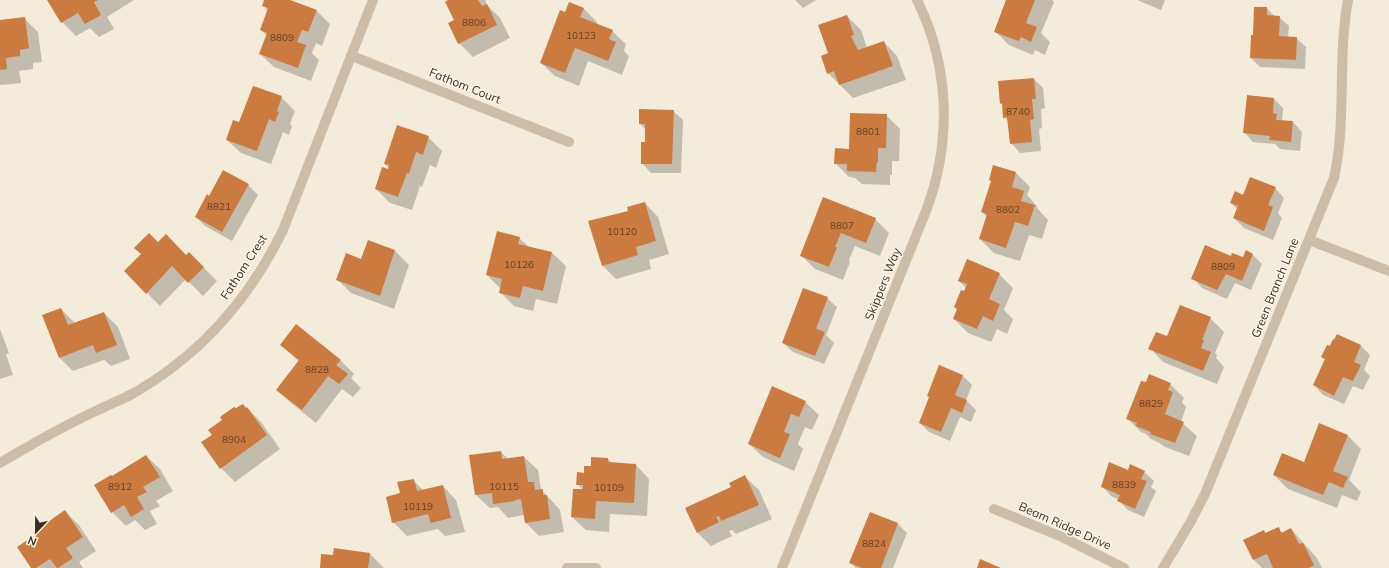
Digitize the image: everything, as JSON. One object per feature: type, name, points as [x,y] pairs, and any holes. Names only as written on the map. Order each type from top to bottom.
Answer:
[{"type":"street","name":"Fathom Crest","points":[[0,463],[65,427],[132,394],[156,379],[207,338],[250,288],[283,230],[373,0]]},
{"type":"street","name":"Skippers Way","points":[[782,568],[926,211],[938,173],[942,153],[944,124],[943,84],[940,64],[932,36],[917,0]]},
{"type":"street","name":"Green Branch Lane","points":[[1163,568],[1190,523],[1205,494],[1330,189],[1338,160],[1341,134],[1344,30],[1348,0]]},
{"type":"street","name":"Fathom Court","points":[[352,56],[569,142]]},
{"type":"street","points":[[1309,240],[1389,271]]},
{"type":"street","name":"Beam Ridge Drive","points":[[994,509],[1062,537],[1124,568]]},
{"type":"street","points":[[567,568],[596,568]]},
{"type":"building","points":[[47,0],[98,0],[94,2],[101,15],[85,24],[78,13],[61,23]]},
{"type":"building","points":[[264,0],[290,0],[317,10],[308,32],[302,30],[297,42],[306,45],[298,68],[259,54],[267,33],[260,30],[268,8],[262,6]]},
{"type":"building","points":[[448,0],[478,0],[482,6],[487,4],[497,25],[458,44],[448,23],[454,20],[445,2]]},
{"type":"building","points":[[1006,0],[1035,0],[1026,23],[1037,27],[1031,42],[1021,37],[1019,41],[994,32]]},
{"type":"building","points":[[569,2],[584,8],[580,17],[613,30],[609,39],[616,42],[608,61],[575,48],[565,73],[540,63],[560,10],[565,12]]},
{"type":"building","points":[[1254,7],[1267,7],[1267,15],[1280,16],[1279,36],[1297,37],[1296,60],[1250,58]]},
{"type":"building","points":[[847,15],[854,35],[851,36],[858,50],[884,41],[893,66],[839,85],[834,71],[827,74],[821,56],[828,53],[818,25]]},
{"type":"building","points":[[25,17],[29,48],[20,50],[20,56],[6,58],[7,69],[0,70],[0,20]]},
{"type":"building","points":[[1034,78],[1036,99],[1032,99],[1034,119],[1030,120],[1032,142],[1010,144],[1007,117],[1003,118],[1002,103],[1000,104],[998,81]]},
{"type":"building","points":[[253,86],[282,96],[277,111],[279,112],[275,122],[269,119],[257,151],[226,140],[233,120],[239,122]]},
{"type":"building","points":[[1247,95],[1274,98],[1273,113],[1277,114],[1276,120],[1293,121],[1291,142],[1269,140],[1270,136],[1243,133]]},
{"type":"building","points":[[639,109],[674,110],[672,164],[641,164],[641,142],[645,142],[645,124],[639,124]]},
{"type":"building","points":[[850,113],[887,114],[886,148],[878,148],[876,172],[847,171],[847,164],[834,164],[835,148],[849,149]]},
{"type":"building","points":[[397,125],[429,136],[423,155],[416,152],[409,174],[407,173],[398,197],[375,189],[382,167],[388,169],[389,165],[384,164]]},
{"type":"building","points":[[993,165],[1016,172],[1012,187],[1024,191],[1021,201],[1035,205],[1028,226],[1015,222],[1006,248],[979,239],[987,214],[981,212],[991,181],[989,180]]},
{"type":"building","points":[[223,170],[249,184],[222,232],[195,217],[207,194],[209,196]]},
{"type":"building","points":[[1250,177],[1276,187],[1268,205],[1273,207],[1264,231],[1233,218],[1238,206],[1230,203],[1235,191],[1243,195]]},
{"type":"building","points":[[823,197],[876,218],[866,243],[841,233],[829,267],[800,256]]},
{"type":"building","points":[[645,202],[656,241],[636,247],[638,255],[602,266],[588,221],[628,211],[627,207]]},
{"type":"building","points":[[497,231],[520,237],[518,244],[552,252],[543,291],[523,286],[520,298],[499,293],[502,279],[486,275]]},
{"type":"building","points":[[149,233],[158,242],[166,234],[186,255],[189,252],[204,267],[188,283],[172,266],[146,294],[124,271],[141,254],[134,248]]},
{"type":"building","points":[[368,240],[395,250],[380,296],[336,280],[346,253],[361,259]]},
{"type":"building","points":[[1205,245],[1231,256],[1232,253],[1243,257],[1246,250],[1253,254],[1242,281],[1226,274],[1217,290],[1191,279]]},
{"type":"building","points":[[967,259],[1000,273],[989,299],[1000,304],[993,321],[983,316],[977,329],[953,319],[957,309],[954,307],[961,290],[964,291],[967,284],[958,281]]},
{"type":"building","points":[[803,288],[828,297],[816,329],[825,332],[815,356],[782,343]]},
{"type":"building","points":[[1180,305],[1211,317],[1202,340],[1204,340],[1201,348],[1211,352],[1203,371],[1148,349],[1156,332],[1167,336]]},
{"type":"building","points":[[61,308],[68,325],[104,312],[117,345],[96,353],[93,345],[59,358],[42,315]]},
{"type":"building","points":[[296,324],[341,360],[336,365],[348,374],[339,384],[328,376],[302,410],[276,390],[299,360],[280,345]]},
{"type":"building","points":[[1337,334],[1361,345],[1354,362],[1361,365],[1353,381],[1343,377],[1334,396],[1313,385],[1325,359],[1321,357],[1327,345],[1330,346]]},
{"type":"building","points":[[939,365],[963,375],[955,395],[967,400],[962,413],[951,408],[941,432],[919,423],[929,397],[927,396]]},
{"type":"building","points":[[1149,374],[1171,383],[1168,390],[1173,392],[1165,414],[1184,422],[1175,443],[1150,434],[1151,432],[1136,426],[1137,423],[1126,419],[1141,381],[1146,382]]},
{"type":"building","points":[[772,386],[806,401],[799,417],[791,414],[784,432],[790,434],[780,458],[748,444]]},
{"type":"building","points":[[243,404],[246,408],[247,407],[267,435],[220,469],[201,442],[212,435],[208,430],[222,420],[220,417],[234,407],[236,408]]},
{"type":"building","points":[[1319,423],[1348,435],[1333,471],[1348,477],[1343,488],[1329,482],[1323,495],[1273,475],[1282,453],[1304,462]]},
{"type":"building","points":[[501,451],[502,459],[524,456],[528,482],[534,482],[535,490],[543,489],[543,495],[547,495],[550,519],[525,523],[521,499],[493,504],[492,493],[475,495],[469,455]]},
{"type":"building","points":[[146,455],[160,477],[143,487],[147,492],[137,497],[144,509],[131,517],[124,505],[111,513],[94,485]]},
{"type":"building","points":[[591,457],[608,458],[608,462],[636,464],[634,503],[596,501],[595,519],[571,517],[573,489],[583,489],[583,485],[576,485],[577,472],[584,473],[584,466],[591,466]]},
{"type":"building","points":[[1109,462],[1128,470],[1130,464],[1145,471],[1141,479],[1147,481],[1135,509],[1117,501],[1120,495],[1101,487]]},
{"type":"building","points":[[745,475],[759,505],[721,521],[719,516],[716,517],[719,522],[697,533],[685,508],[731,487],[729,483]]},
{"type":"building","points":[[414,479],[417,491],[443,485],[451,518],[431,523],[428,514],[392,523],[386,497],[400,493],[397,482]]},
{"type":"building","points":[[65,510],[83,537],[66,548],[73,558],[58,568],[50,559],[36,568],[31,568],[17,547],[35,535],[33,532]]},
{"type":"building","points":[[870,512],[898,523],[881,568],[862,568],[849,563]]},
{"type":"building","points":[[1279,527],[1281,533],[1291,528],[1299,544],[1303,543],[1314,565],[1309,568],[1273,568],[1267,554],[1253,560],[1243,540],[1264,530],[1265,533]]},
{"type":"building","points":[[334,548],[370,553],[368,568],[320,568],[321,554],[333,555]]},
{"type":"building","points":[[980,559],[1001,568],[977,568]]}]
